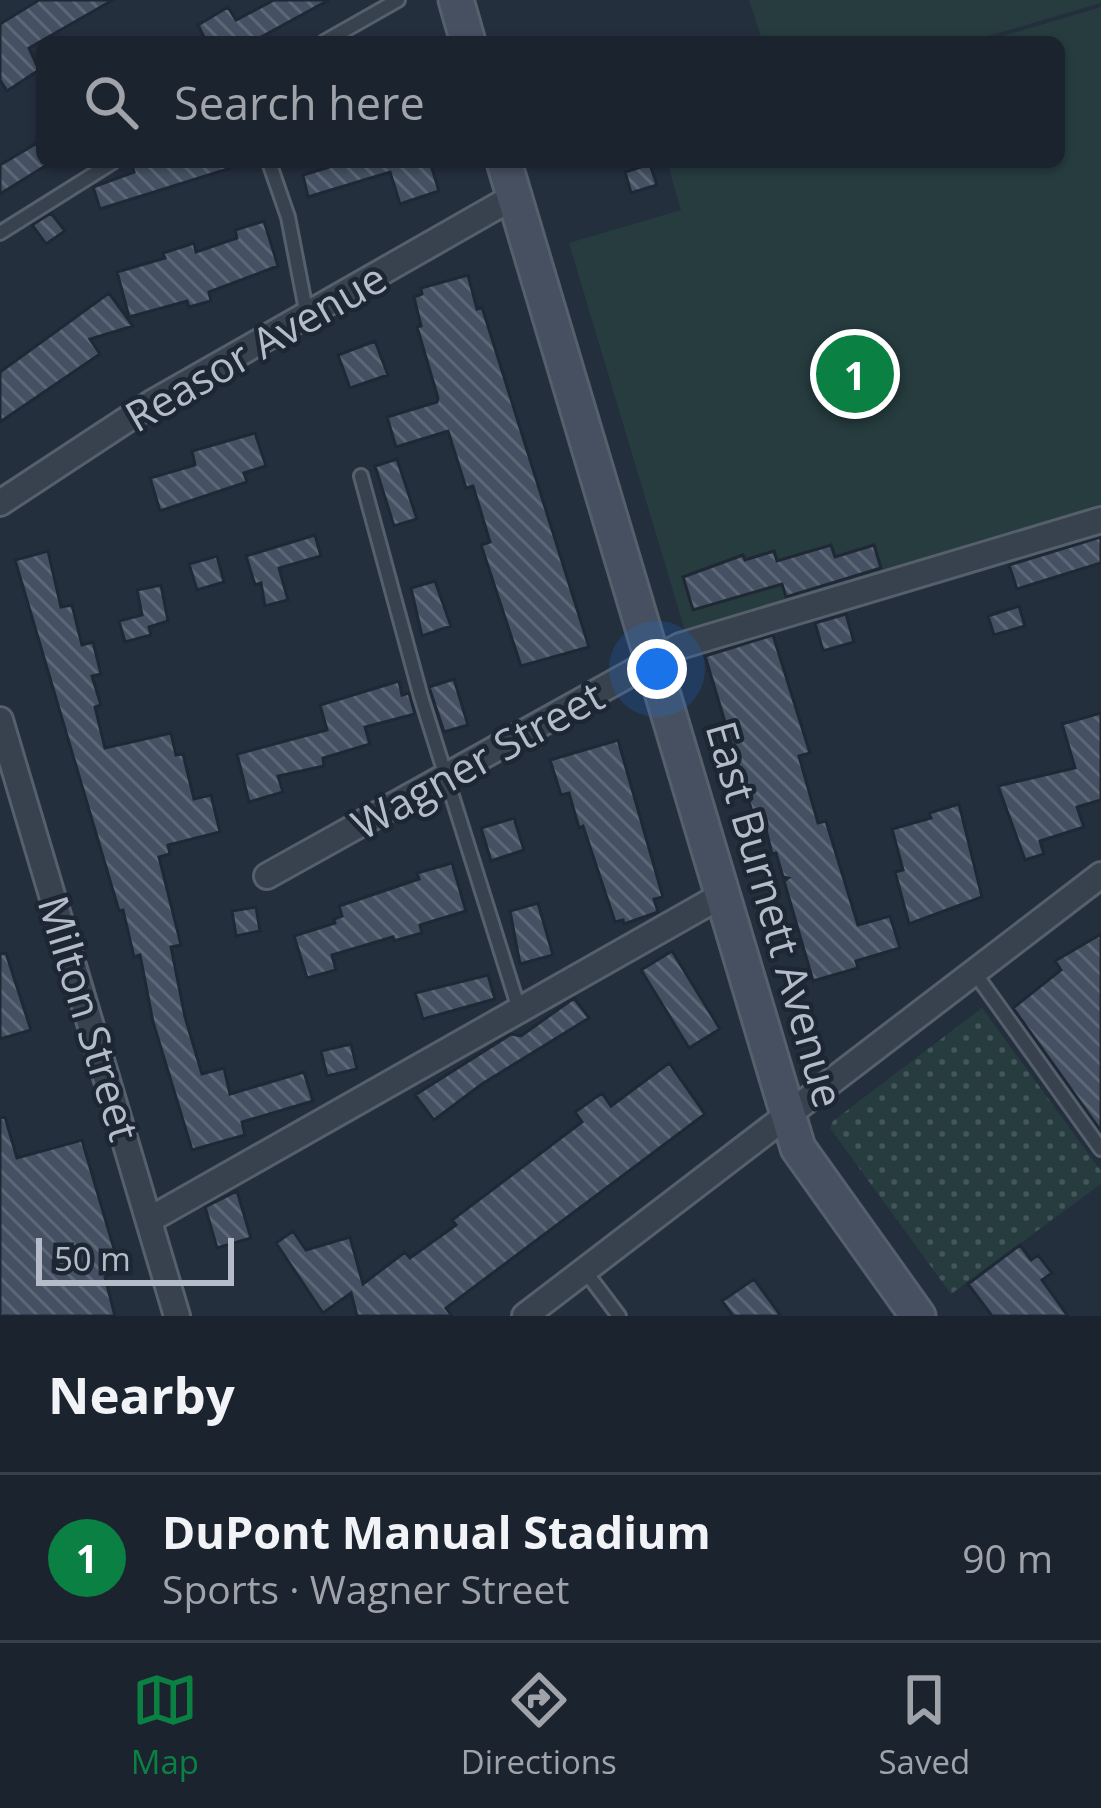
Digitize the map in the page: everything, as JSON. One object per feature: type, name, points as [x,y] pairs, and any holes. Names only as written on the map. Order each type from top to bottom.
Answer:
[{"type":"street","points":[[456,0],[466,36]]},
{"type":"street","name":"East Burnett Avenue","points":[[506,168],[798,1148],[918,1316]]},
{"type":"street","name":"Reasor Avenue","points":[[0,503],[137,412],[514,196]]},
{"type":"street","name":"Wagner Street","points":[[267,876],[680,646],[1101,520]]},
{"type":"street","name":"Milton Street","points":[[0,720],[178,1316]]},
{"type":"street","points":[[525,1316],[1101,874]]},
{"type":"street","points":[[149,1220],[724,894]]},
{"type":"lane","points":[[335,36],[398,0]]},
{"type":"lane","points":[[0,233],[103,168]]},
{"type":"lane","points":[[271,168],[288,218],[307,315]]},
{"type":"lane","points":[[362,476],[421,697],[519,1009]]},
{"type":"lane","points":[[973,971],[1101,1149]]},
{"type":"lane","points":[[585,1270],[619,1316]]},
{"type":"green space","points":[[749,0],[1101,0],[988,36],[761,36]]},
{"type":"green space","points":[[1101,7],[1101,506],[685,631],[569,243],[681,210],[669,168],[1065,168],[1065,36],[1003,36]]},
{"type":"green space","points":[[982,1008],[1101,1171],[1101,1184],[951,1294],[830,1128],[833,1121]]},
{"type":"building","points":[[39,0],[113,0],[50,36],[36,36],[36,44],[29,48],[36,72],[7,91],[0,80],[0,24]]},
{"type":"building","points":[[274,0],[329,0],[263,36],[204,36],[198,25],[228,7],[236,20]]},
{"type":"building","points":[[36,144],[36,168],[42,168],[0,194],[0,165]]},
{"type":"building","points":[[133,168],[231,168],[100,209],[93,187],[134,172]]},
{"type":"building","points":[[326,168],[432,168],[439,191],[400,204],[390,172],[308,197],[303,175]]},
{"type":"building","points":[[651,168],[657,185],[631,193],[625,172]]},
{"type":"building","points":[[51,213],[65,231],[46,244],[32,225]]},
{"type":"building","points":[[264,221],[278,266],[209,292],[211,301],[189,307],[187,301],[129,317],[117,272],[165,258],[163,253],[194,243],[196,252],[237,238],[235,230]]},
{"type":"building","points":[[468,275],[589,647],[521,666],[481,545],[490,542],[473,486],[466,488],[448,431],[396,447],[387,417],[438,398],[417,327],[421,326],[414,297],[422,294],[421,288]]},
{"type":"building","points":[[109,293],[133,326],[90,339],[100,354],[0,422],[0,372]]},
{"type":"building","points":[[375,341],[388,375],[350,388],[338,355]]},
{"type":"building","points":[[255,433],[266,466],[244,473],[247,482],[160,511],[150,478],[195,465],[192,451]]},
{"type":"building","points":[[397,459],[417,519],[394,526],[375,466]]},
{"type":"building","points":[[315,535],[321,556],[279,568],[288,600],[265,606],[261,583],[255,585],[246,556]]},
{"type":"building","points":[[1101,537],[1101,563],[1017,589],[1009,565]]},
{"type":"building","points":[[831,545],[835,557],[874,545],[881,568],[786,597],[782,584],[693,610],[683,577],[743,555],[745,560],[774,551],[777,561]]},
{"type":"building","points":[[48,551],[61,607],[72,605],[82,645],[93,642],[101,674],[92,676],[101,705],[95,707],[105,748],[171,733],[176,755],[183,754],[194,799],[211,795],[220,832],[168,845],[170,854],[159,857],[181,945],[171,947],[202,1074],[224,1068],[230,1094],[304,1072],[313,1101],[242,1122],[245,1135],[192,1150],[153,1022],[140,955],[134,957],[123,910],[119,911],[15,560]]},
{"type":"building","points":[[217,556],[224,582],[197,590],[189,564]]},
{"type":"building","points":[[435,581],[451,626],[422,636],[411,588]]},
{"type":"building","points":[[161,585],[168,621],[149,627],[151,635],[125,642],[119,621],[142,615],[137,590]]},
{"type":"building","points":[[1019,606],[1025,626],[994,635],[988,616]]},
{"type":"building","points":[[846,614],[854,642],[823,651],[815,623]]},
{"type":"building","points":[[773,635],[810,753],[799,756],[818,823],[826,821],[858,925],[890,916],[900,948],[856,961],[858,968],[813,981],[784,881],[788,878],[783,877],[776,853],[772,854],[762,813],[753,815],[705,656]]},
{"type":"building","points":[[454,679],[468,725],[444,732],[429,687]]},
{"type":"building","points":[[399,681],[402,695],[409,693],[415,714],[365,727],[370,744],[323,758],[324,766],[278,776],[283,792],[249,802],[237,754],[327,730],[320,705]]},
{"type":"building","points":[[1101,713],[1101,800],[1077,807],[1084,827],[1040,841],[1044,854],[1025,860],[998,786],[1075,768],[1062,724]]},
{"type":"building","points":[[618,740],[663,897],[654,899],[658,912],[624,924],[623,920],[615,922],[583,826],[579,828],[569,793],[561,795],[550,760]]},
{"type":"building","points":[[959,804],[982,897],[909,924],[895,872],[903,870],[892,829]]},
{"type":"building","points":[[514,818],[524,850],[491,861],[481,828]]},
{"type":"building","points":[[452,863],[466,911],[420,925],[422,933],[332,955],[336,970],[307,978],[294,936],[335,923],[342,916],[339,906]]},
{"type":"building","points":[[538,903],[553,955],[520,964],[510,911]]},
{"type":"building","points":[[256,907],[260,931],[236,936],[232,911]]},
{"type":"building","points":[[1101,934],[1101,1131],[1013,1008],[1061,970],[1055,961]]},
{"type":"building","points":[[672,951],[720,1029],[689,1048],[641,970]]},
{"type":"building","points":[[6,953],[31,1030],[0,1039],[0,954]]},
{"type":"building","points":[[488,975],[495,999],[423,1019],[415,993]]},
{"type":"building","points":[[574,998],[589,1018],[482,1084],[434,1120],[415,1095],[511,1034],[521,1036]]},
{"type":"building","points":[[351,1044],[357,1069],[327,1076],[321,1051]]},
{"type":"building","points":[[669,1063],[705,1114],[446,1308],[452,1316],[357,1316],[351,1293],[323,1313],[276,1243],[293,1231],[306,1250],[350,1237],[363,1284],[405,1252],[410,1258],[456,1225],[452,1220],[582,1122],[575,1112],[602,1093],[611,1106]]},
{"type":"building","points":[[5,1117],[17,1158],[82,1140],[120,1269],[105,1277],[115,1316],[0,1316],[0,1118]]},
{"type":"building","points":[[237,1191],[251,1238],[217,1248],[205,1207]]},
{"type":"building","points":[[1020,1245],[1031,1260],[1038,1255],[1052,1273],[1042,1280],[1068,1316],[992,1316],[968,1284]]},
{"type":"building","points":[[754,1279],[781,1316],[733,1316],[722,1301]]},
{"type":"place","name":"DuPont Manual Stadium","points":[[855,374]]}]
